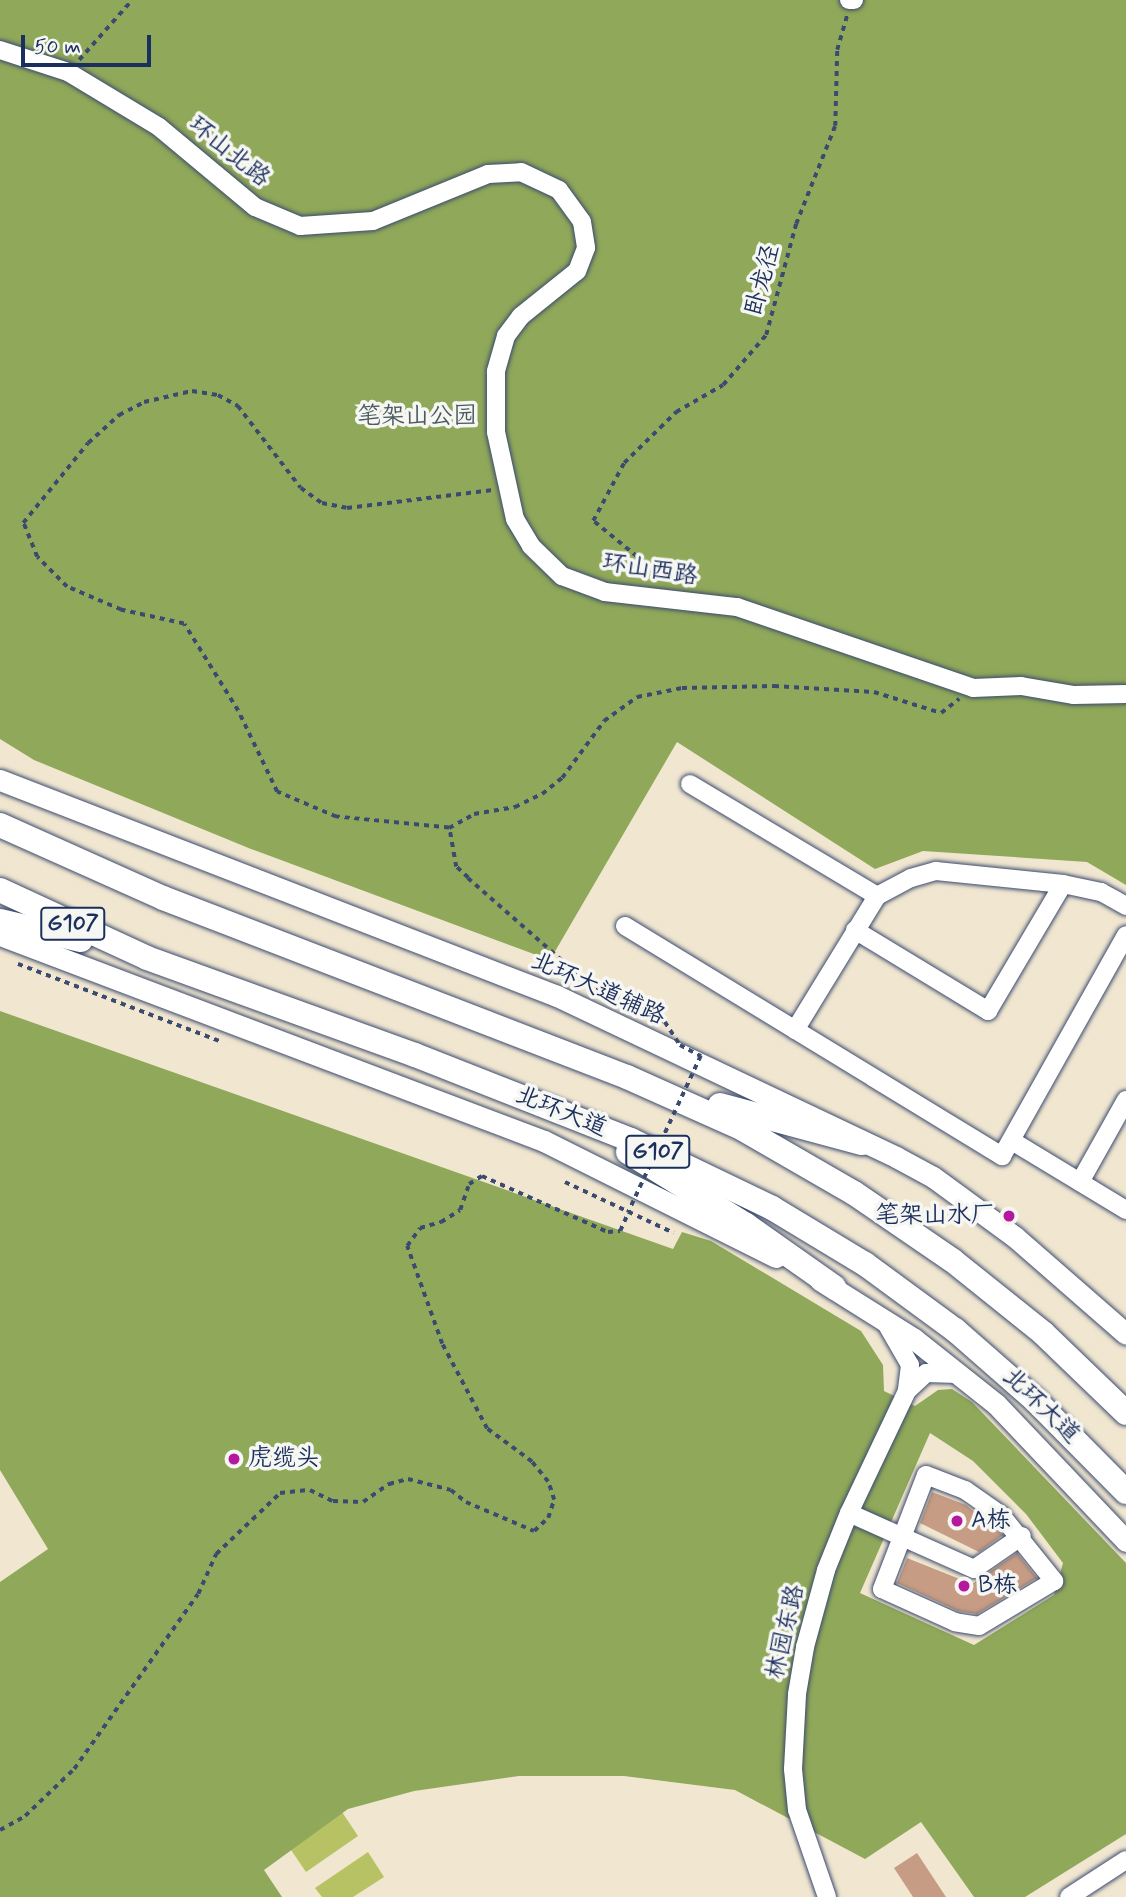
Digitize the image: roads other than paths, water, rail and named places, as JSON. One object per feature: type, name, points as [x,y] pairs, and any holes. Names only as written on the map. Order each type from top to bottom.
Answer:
[{"type":"highway","name":"G107","points":[[0,825],[163,898],[627,1077],[743,1129],[854,1193],[952,1260],[1043,1333],[1126,1413]]},
{"type":"highway","name":"北环大道","points":[[0,890],[147,958],[545,1105],[683,1162],[772,1208],[864,1264],[994,1362],[1126,1492]]},
{"type":"highway","points":[[0,921],[147,958]]},
{"type":"highway","points":[[627,1077],[862,1143]]},
{"type":"highway","points":[[545,1105],[746,1225],[834,1287]]},
{"type":"main road","name":"北环大道辅路","points":[[0,780],[557,996],[933,1177],[1015,1237],[1126,1334]]},
{"type":"main road","points":[[0,935],[544,1141],[834,1287],[878,1315],[996,1404],[1126,1541]]},
{"type":"main road","points":[[996,1404],[1101,1466]]},
{"type":"street","name":"环山北路","points":[[0,50],[68,72],[159,127],[255,207],[300,226],[373,221],[488,174],[521,172],[559,190],[582,222]]},
{"type":"street","name":"环山西路","points":[[582,222],[586,248],[577,271],[521,316],[506,336],[496,372],[496,432],[505,489],[514,519],[531,546],[562,576],[605,592],[737,607],[973,688],[1021,685],[1074,695],[1126,694]]},
{"type":"street","points":[[690,784],[877,896]]},
{"type":"street","points":[[795,1030],[877,896],[892,886],[936,871],[1063,884],[1101,892],[1126,906]]},
{"type":"street","points":[[855,930],[988,1011],[1063,884]]},
{"type":"street","points":[[625,926],[1002,1156],[1126,935]]},
{"type":"street","points":[[1080,1182],[1126,1100]]},
{"type":"street","points":[[1012,1141],[1126,1210]]},
{"type":"street","name":"林园东路","points":[[827,1897],[797,1810],[793,1733],[805,1647],[826,1570],[849,1513],[907,1391],[909,1360],[878,1315]]},
{"type":"street","points":[[907,1391],[929,1372],[959,1374]]},
{"type":"street","points":[[926,1475],[977,1497],[1022,1536],[1054,1581],[979,1626],[955,1622],[882,1589],[926,1475]]},
{"type":"street","points":[[849,1513],[974,1569],[1022,1536]]},
{"type":"street","points":[[1069,1897],[1126,1860]]},
{"type":"place","name":"笔架山水厂","points":[[1009,1216]]},
{"type":"place","name":"虎缆头","points":[[234,1459]]},
{"type":"place","name":"A栋","points":[[957,1521]]},
{"type":"place","name":"B栋","points":[[964,1586]]},
{"type":"park label","name":"笔架山公园","points":[[417,417]]}]
